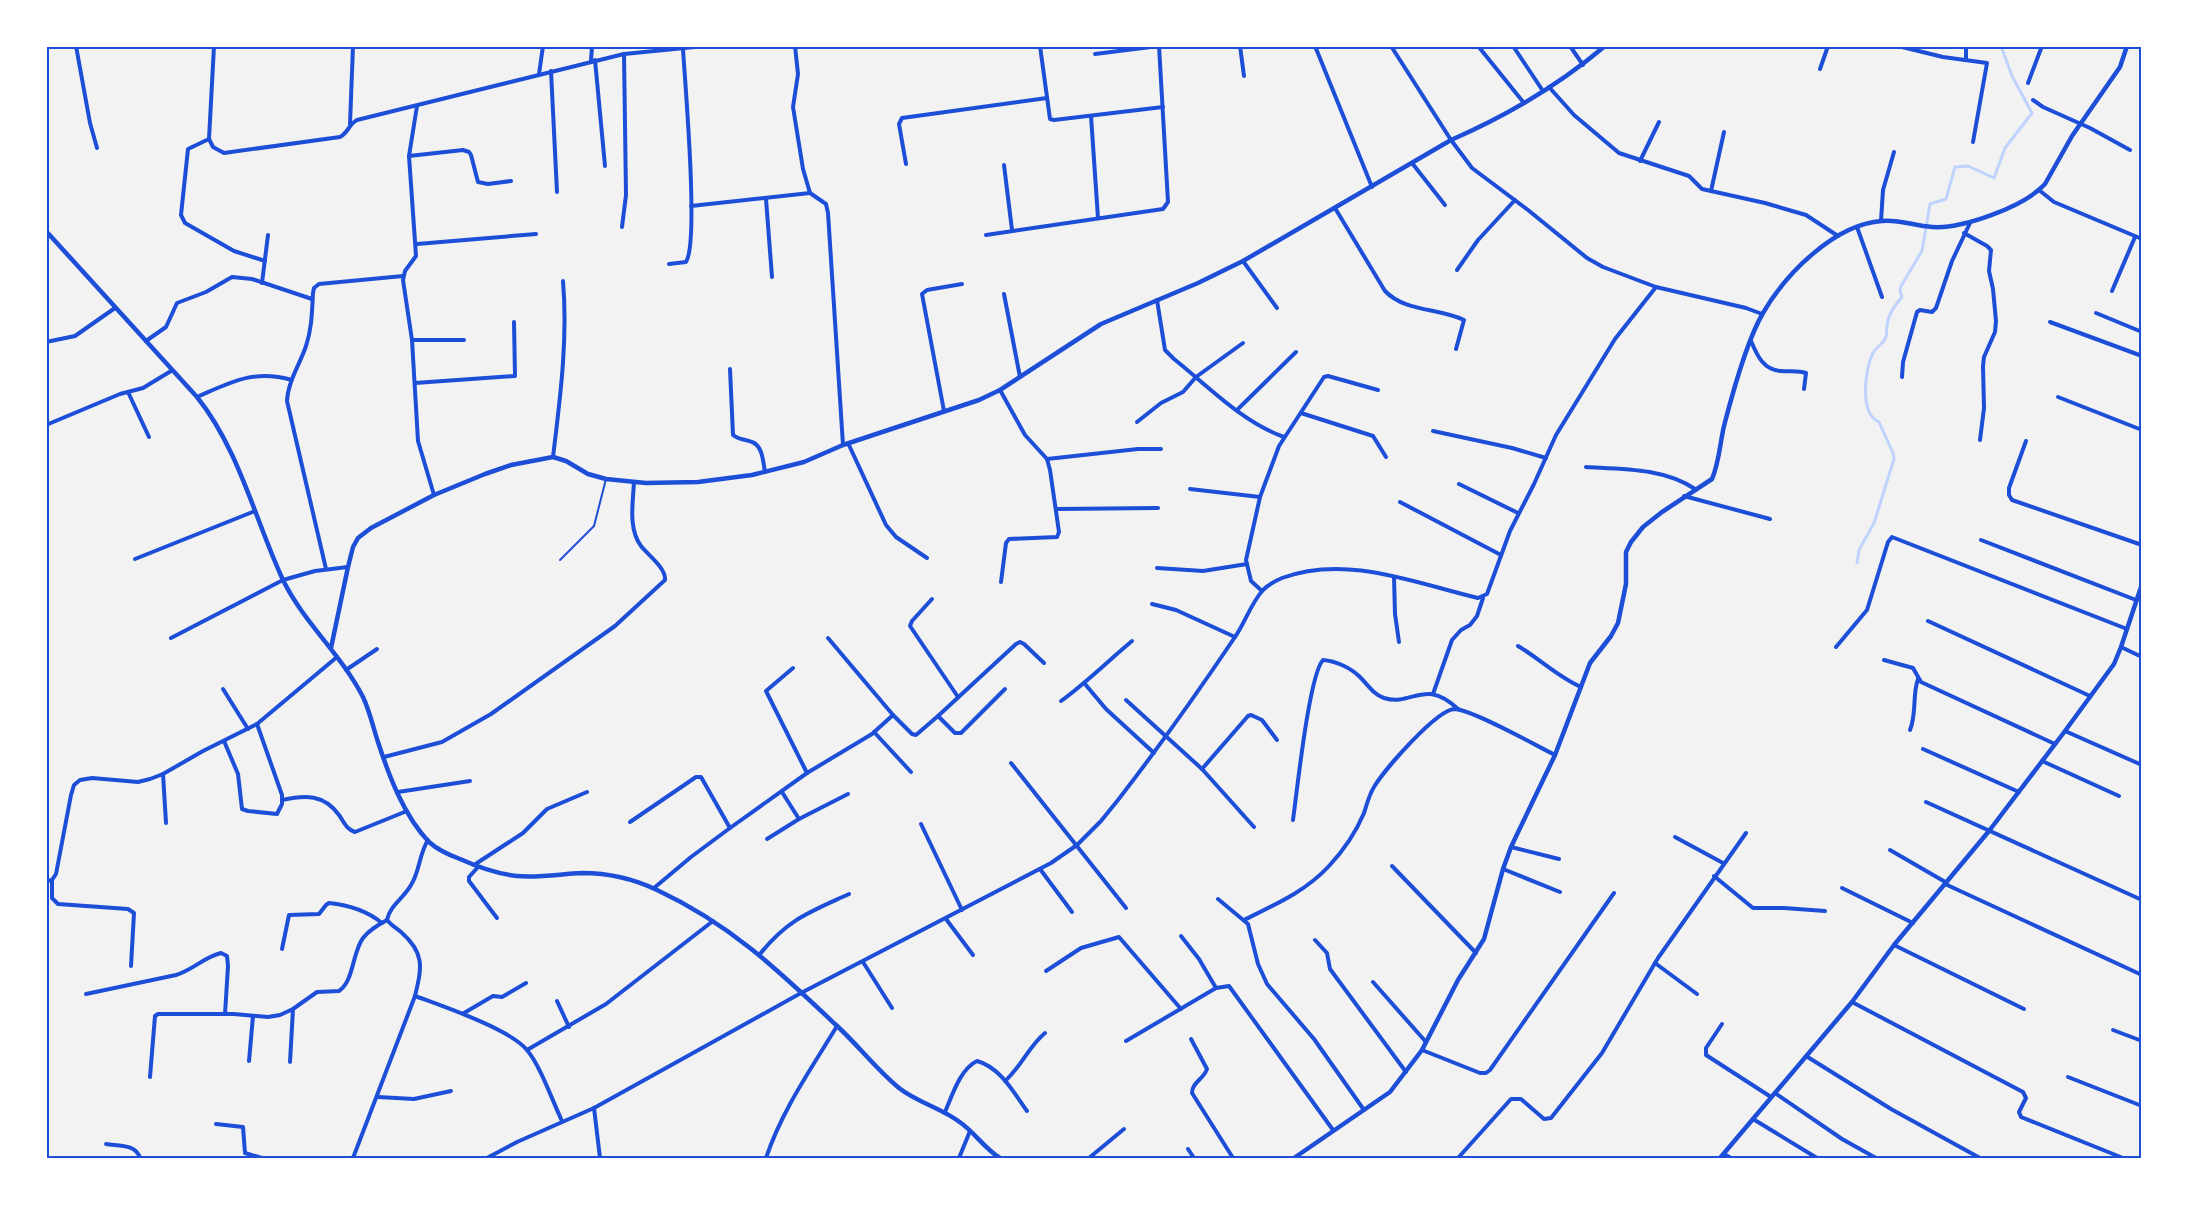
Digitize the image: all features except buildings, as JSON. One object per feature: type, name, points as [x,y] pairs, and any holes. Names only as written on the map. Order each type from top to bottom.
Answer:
[{"type":"street","points":[[76,46],[90,123],[97,148]]},
{"type":"street","points":[[214,46],[209,139],[213,147],[224,153],[340,137],[350,124],[353,46]]},
{"type":"street","points":[[539,74],[543,46]]},
{"type":"street","points":[[592,46],[605,166]]},
{"type":"street","points":[[633,52],[635,46]]},
{"type":"street","points":[[350,124],[357,120],[593,60],[633,52],[683,50],[705,46]]},
{"type":"street","points":[[795,46],[798,74],[793,99],[794,116],[804,169],[810,193],[826,204],[828,213],[846,444],[886,525],[896,537],[927,558]]},
{"type":"street","points":[[1040,46],[1049,116],[1054,120],[1163,107]]},
{"type":"street","points":[[986,235],[1167,206],[1159,46],[1095,54]]},
{"type":"street","points":[[1240,46],[1244,76]]},
{"type":"street","points":[[1315,46],[1372,187]]},
{"type":"street","points":[[1391,46],[1451,140],[1472,168],[1587,258],[1603,267],[1656,287],[1746,308],[1762,314]]},
{"type":"street","points":[[1478,46],[1524,103]]},
{"type":"street","points":[[1513,46],[1543,91]]},
{"type":"street","points":[[1570,46],[1583,65]]},
{"type":"street","points":[[331,648],[348,567],[358,538],[371,528],[434,495],[511,465],[553,458],[566,461],[588,474],[606,479],[634,482],[698,482],[765,472],[804,462],[846,444],[979,400],[1000,390],[1101,324],[1242,261],[1451,140],[1484,126],[1583,65],[1605,46]]},
{"type":"street","points":[[1820,69],[1828,46]]},
{"type":"street","points":[[1898,46],[1943,57],[1983,62],[1988,66],[1973,142]]},
{"type":"street","points":[[1966,46],[1966,60]]},
{"type":"street","points":[[2028,83],[2042,46]]},
{"type":"street","points":[[1294,1158],[1390,1092],[1422,1050],[1458,980],[1484,939],[1511,847],[1555,755],[1590,663],[1618,623],[1626,584],[1626,552],[1643,527],[1684,496],[1708,484],[1715,474],[1724,425],[1751,341],[1762,314],[1796,268],[1838,236],[1857,227],[1881,220],[1929,226],[1970,223],[2005,209],[2039,190],[2120,67],[2127,46]]},
{"type":"street","points":[[669,264],[686,262],[689,257],[691,206],[683,50]]},
{"type":"street","points":[[622,226],[626,195],[624,54]]},
{"type":"street","points":[[551,71],[556,192]]},
{"type":"street","points":[[1549,87],[1574,115],[1619,153],[1689,176],[1697,186],[1711,191],[1806,215],[1838,236]]},
{"type":"street","points":[[906,164],[899,124],[902,118],[1047,98]]},
{"type":"street","points":[[2033,100],[2130,150]]},
{"type":"street","points":[[417,106],[409,156],[417,244],[415,260],[403,276],[412,340],[418,441],[434,495]]},
{"type":"street","points":[[1091,116],[1098,218]]},
{"type":"street","points":[[1641,161],[1659,122]]},
{"type":"street","points":[[1711,191],[1724,132]]},
{"type":"street","points":[[209,139],[188,149],[181,215],[183,220],[234,251],[265,261]]},
{"type":"street","points":[[409,156],[463,150],[471,155],[478,182],[488,184],[511,181]]},
{"type":"street","points":[[1881,220],[1883,190],[1894,152]]},
{"type":"street","points":[[1412,163],[1445,205]]},
{"type":"street","points":[[1004,165],[1012,230]]},
{"type":"street","points":[[2039,190],[2054,202],[2142,239]]},
{"type":"street","points":[[691,206],[766,200],[810,193]]},
{"type":"street","points":[[766,200],[772,277]]},
{"type":"street","points":[[1457,270],[1478,240],[1515,200]]},
{"type":"street","points":[[1335,208],[1384,291],[1407,304],[1464,320],[1456,349]]},
{"type":"street","points":[[1902,377],[1903,362],[1917,312],[1920,310],[1932,312],[1936,308],[1945,278],[1970,223]]},
{"type":"street","points":[[1857,227],[1882,297]]},
{"type":"street","points":[[46,231],[197,398],[222,434],[283,580],[307,621],[331,648],[363,697],[398,792],[407,811],[428,840],[442,851],[476,866],[523,876],[582,873],[608,875],[654,888],[714,920],[760,954],[899,1088],[930,1107],[945,1112],[970,1130],[1000,1158]]},
{"type":"street","points":[[1964,233],[1990,250],[1989,272],[1996,313],[1995,332],[1983,366],[1984,408],[1980,440]]},
{"type":"street","points":[[417,244],[536,234]]},
{"type":"street","points":[[262,283],[267,235]]},
{"type":"street","points":[[2112,291],[2135,237]]},
{"type":"street","points":[[1242,261],[1277,308]]},
{"type":"street","points":[[326,569],[289,409],[288,393],[307,343],[312,318],[314,288],[320,284],[403,276]]},
{"type":"street","points":[[145,342],[166,327],[177,303],[206,292],[232,277],[241,277],[312,299]]},
{"type":"street","points":[[553,458],[565,346],[566,314],[563,281]]},
{"type":"street","points":[[944,411],[922,294],[927,290],[962,284]]},
{"type":"street","points":[[1434,694],[1452,640],[1477,616],[1518,513],[1556,435],[1609,348],[1656,287]]},
{"type":"street","points":[[1004,294],[1020,377]]},
{"type":"street","points":[[1157,300],[1165,350],[1237,410],[1269,432],[1284,437]]},
{"type":"street","points":[[46,342],[75,336],[115,308]]},
{"type":"street","points":[[2096,313],[2142,332]]},
{"type":"street","points":[[415,383],[515,376],[514,322]]},
{"type":"street","points":[[2050,322],[2142,357]]},
{"type":"street","points":[[412,340],[464,340]]},
{"type":"street","points":[[1751,341],[1757,356],[1770,368],[1806,373],[1804,389]]},
{"type":"street","points":[[1137,422],[1161,403],[1182,392],[1196,377],[1243,343]]},
{"type":"street","points":[[1237,410],[1296,352]]},
{"type":"street","points":[[730,369],[734,435],[759,446],[765,472]]},
{"type":"street","points":[[46,425],[143,388],[171,371]]},
{"type":"street","points":[[197,398],[241,378],[267,375],[292,380]]},
{"type":"street","points":[[1262,591],[1251,581],[1246,564],[1260,497],[1284,437],[1324,377],[1328,376],[1378,390]]},
{"type":"street","points":[[1000,390],[1024,435],[1047,459],[1057,508],[1059,532],[1057,537],[1012,538],[1007,541],[1000,582]]},
{"type":"street","points":[[128,392],[149,437]]},
{"type":"street","points":[[2058,397],[2142,430]]},
{"type":"street","points":[[1301,413],[1373,436],[1386,457]]},
{"type":"street","points":[[1433,431],[1512,448],[1546,458]]},
{"type":"street","points":[[2026,441],[2009,488],[2012,500],[2142,545]]},
{"type":"street","points":[[1047,459],[1138,449],[1161,449]]},
{"type":"street","points":[[1586,466],[1648,472],[1675,479],[1695,489]]},
{"type":"street","points":[[384,758],[442,742],[491,714],[615,626],[665,580],[664,573],[640,545],[635,534],[634,482]]},
{"type":"street","points":[[1459,484],[1518,513]]},
{"type":"street","points":[[1190,489],[1260,497]]},
{"type":"street","points":[[1684,496],[1770,519]]},
{"type":"street","points":[[1400,502],[1501,555]]},
{"type":"street","points":[[1057,508],[1158,508]]},
{"type":"street","points":[[135,559],[255,511]]},
{"type":"street","points":[[1836,647],[1867,610],[1888,542],[1892,537],[2127,629]]},
{"type":"street","points":[[1981,540],[2136,600]]},
{"type":"street","points":[[1157,568],[1203,571],[1246,564]]},
{"type":"street","points":[[171,638],[283,580],[300,574],[348,567]]},
{"type":"street","points":[[487,1158],[594,1108],[801,993],[946,919],[1065,854],[1101,821],[1154,753],[1235,636],[1262,591],[1282,578],[1333,568],[1353,569],[1478,598],[1484,597]]},
{"type":"street","points":[[1394,577],[1395,614],[1399,642]]},
{"type":"street","points":[[1731,1158],[1722,1156],[1852,1002],[1894,945],[1989,831],[2114,664],[2142,584]]},
{"type":"street","points":[[932,599],[910,626],[958,697]]},
{"type":"street","points":[[1152,604],[1176,610],[1235,636]]},
{"type":"street","points":[[1928,621],[2090,696]]},
{"type":"street","points":[[828,638],[893,716],[916,735],[1020,642],[1044,663]]},
{"type":"street","points":[[1061,701],[1085,684],[1102,665],[1132,641]]},
{"type":"street","points":[[1518,646],[1565,680],[1581,687]]},
{"type":"street","points":[[2121,647],[2142,657]]},
{"type":"street","points":[[346,670],[377,649]]},
{"type":"street","points":[[131,966],[134,913],[128,909],[58,904],[51,898],[52,880],[56,874],[74,785],[80,780],[92,778],[138,782],[163,774],[257,724],[337,657]]},
{"type":"street","points":[[1293,820],[1307,718],[1317,669],[1323,660],[1331,660],[1354,672],[1377,695],[1388,699],[1434,694],[1441,696],[1458,709],[1555,755]]},
{"type":"street","points":[[1884,660],[1913,668],[1918,679],[1914,696],[1914,720],[1910,730]]},
{"type":"street","points":[[793,669],[766,691],[807,773]]},
{"type":"street","points":[[1918,679],[2055,744]]},
{"type":"street","points":[[1085,684],[1106,709],[1154,753]]},
{"type":"street","points":[[223,689],[248,729]]},
{"type":"street","points":[[938,717],[955,733],[961,733],[1005,689]]},
{"type":"street","points":[[1126,700],[1202,769],[1254,827]]},
{"type":"street","points":[[1244,920],[1294,894],[1329,867],[1357,827],[1370,794],[1378,781],[1426,727],[1443,713],[1458,709]]},
{"type":"street","points":[[1202,769],[1251,715],[1262,720],[1277,740]]},
{"type":"street","points":[[654,888],[690,857],[730,828],[807,773],[874,732],[893,716]]},
{"type":"street","points":[[224,741],[238,774],[242,809],[248,812],[277,814],[280,811],[282,800],[257,724]]},
{"type":"street","points":[[2065,731],[2142,765]]},
{"type":"street","points":[[874,732],[911,772]]},
{"type":"street","points":[[1923,748],[2019,792]]},
{"type":"street","points":[[2042,761],[2119,796]]},
{"type":"street","points":[[1011,763],[1126,908]]},
{"type":"street","points":[[163,774],[166,823]]},
{"type":"street","points":[[630,822],[696,777],[700,777],[730,828]]},
{"type":"street","points":[[398,792],[470,781]]},
{"type":"street","points":[[497,918],[469,880],[476,866],[523,833],[547,809],[587,792]]},
{"type":"street","points":[[782,792],[799,819]]},
{"type":"street","points":[[767,839],[799,819],[848,794]]},
{"type":"street","points":[[282,800],[303,796],[317,797],[334,810],[344,824],[355,832],[407,811]]},
{"type":"street","points":[[1926,802],[2142,900]]},
{"type":"street","points":[[921,824],[962,910]]},
{"type":"street","points":[[1458,1158],[1511,1099],[1521,1099],[1544,1119],[1551,1118],[1602,1053],[1655,963],[1746,833]]},
{"type":"street","points":[[1675,837],[1723,863]]},
{"type":"street","points":[[150,1077],[155,1016],[158,1014],[280,1015],[293,1009],[316,992],[342,989],[364,936],[384,921],[413,882],[428,840]]},
{"type":"street","points":[[1511,847],[1559,859]]},
{"type":"street","points":[[1890,850],[1946,883],[2142,975]]},
{"type":"street","points":[[1392,866],[1476,953]]},
{"type":"street","points":[[1040,869],[1072,912]]},
{"type":"street","points":[[1503,869],[1560,892]]},
{"type":"street","points":[[1714,876],[1753,908],[1825,911]]},
{"type":"street","points":[[46,881],[52,880]]},
{"type":"street","points":[[1842,888],[1913,922]]},
{"type":"street","points":[[1422,1050],[1480,1073],[1490,1070],[1614,893]]},
{"type":"street","points":[[760,954],[783,928],[795,919],[849,894]]},
{"type":"street","points":[[1218,899],[1244,920],[1249,927],[1258,964],[1267,984],[1314,1039],[1365,1110]]},
{"type":"street","points":[[282,949],[289,915],[319,914],[329,903],[359,909],[384,921],[414,944],[420,956],[420,976],[415,996],[353,1158]]},
{"type":"street","points":[[946,919],[973,955]]},
{"type":"street","points":[[527,1050],[569,1027],[632,985],[714,920]]},
{"type":"street","points":[[1182,936],[1216,988]]},
{"type":"street","points":[[1046,971],[1081,948],[1119,937],[1181,1009]]},
{"type":"street","points":[[1315,940],[1327,953],[1330,969],[1406,1072]]},
{"type":"street","points":[[1894,945],[2024,1008]]},
{"type":"street","points":[[86,994],[176,975],[188,971],[206,958],[221,953],[227,956],[228,966],[225,1014]]},
{"type":"street","points":[[863,962],[892,1008]]},
{"type":"street","points":[[1655,963],[1697,994]]},
{"type":"street","points":[[1373,982],[1426,1042]]},
{"type":"street","points":[[463,1014],[493,996],[502,997],[526,983]]},
{"type":"street","points":[[1126,1041],[1216,988],[1232,987],[1333,1130]]},
{"type":"street","points":[[415,996],[463,1014],[518,1042],[527,1050],[537,1065],[562,1121]]},
{"type":"street","points":[[557,1001],[569,1027]]},
{"type":"street","points":[[1852,1002],[2023,1092],[2026,1098],[2019,1112],[2021,1117],[2123,1158]]},
{"type":"street","points":[[290,1062],[293,1009]]},
{"type":"street","points":[[249,1061],[253,1016]]},
{"type":"street","points":[[1722,1024],[1706,1048],[1706,1055],[1876,1158]]},
{"type":"street","points":[[766,1158],[775,1130],[837,1026]]},
{"type":"street","points":[[2113,1030],[2142,1041]]},
{"type":"street","points":[[1005,1081],[1017,1070],[1036,1041],[1045,1033]]},
{"type":"street","points":[[1191,1039],[1207,1069],[1193,1085],[1192,1093],[1233,1158]]},
{"type":"street","points":[[1806,1056],[1891,1109],[1980,1158]]},
{"type":"street","points":[[945,1112],[968,1067],[978,1061],[986,1064],[1005,1081],[1027,1110]]},
{"type":"street","points":[[2068,1077],[2142,1106]]},
{"type":"street","points":[[378,1097],[414,1099],[451,1091]]},
{"type":"street","points":[[594,1108],[600,1158]]},
{"type":"street","points":[[1753,1119],[1817,1158]]},
{"type":"street","points":[[216,1124],[243,1127],[245,1153],[262,1158]]},
{"type":"street","points":[[1089,1158],[1124,1129]]},
{"type":"street","points":[[959,1158],[970,1130]]},
{"type":"street","points":[[106,1144],[132,1148],[138,1152],[140,1158]]},
{"type":"street","points":[[1188,1149],[1194,1158]]},
{"type":"lane","points":[[560,560],[594,526],[606,479]]},
{"type":"waterway","points":[[1857,563],[1859,550],[1874,523],[1894,459],[1879,422],[1868,410],[1866,400],[1868,369],[1873,353],[1886,337],[1890,314],[1902,297],[1901,286],[1922,251],[1930,204],[1946,199],[1955,167],[1968,166],[1994,178],[2005,148],[2032,113],[2012,76],[2001,46]]}]
